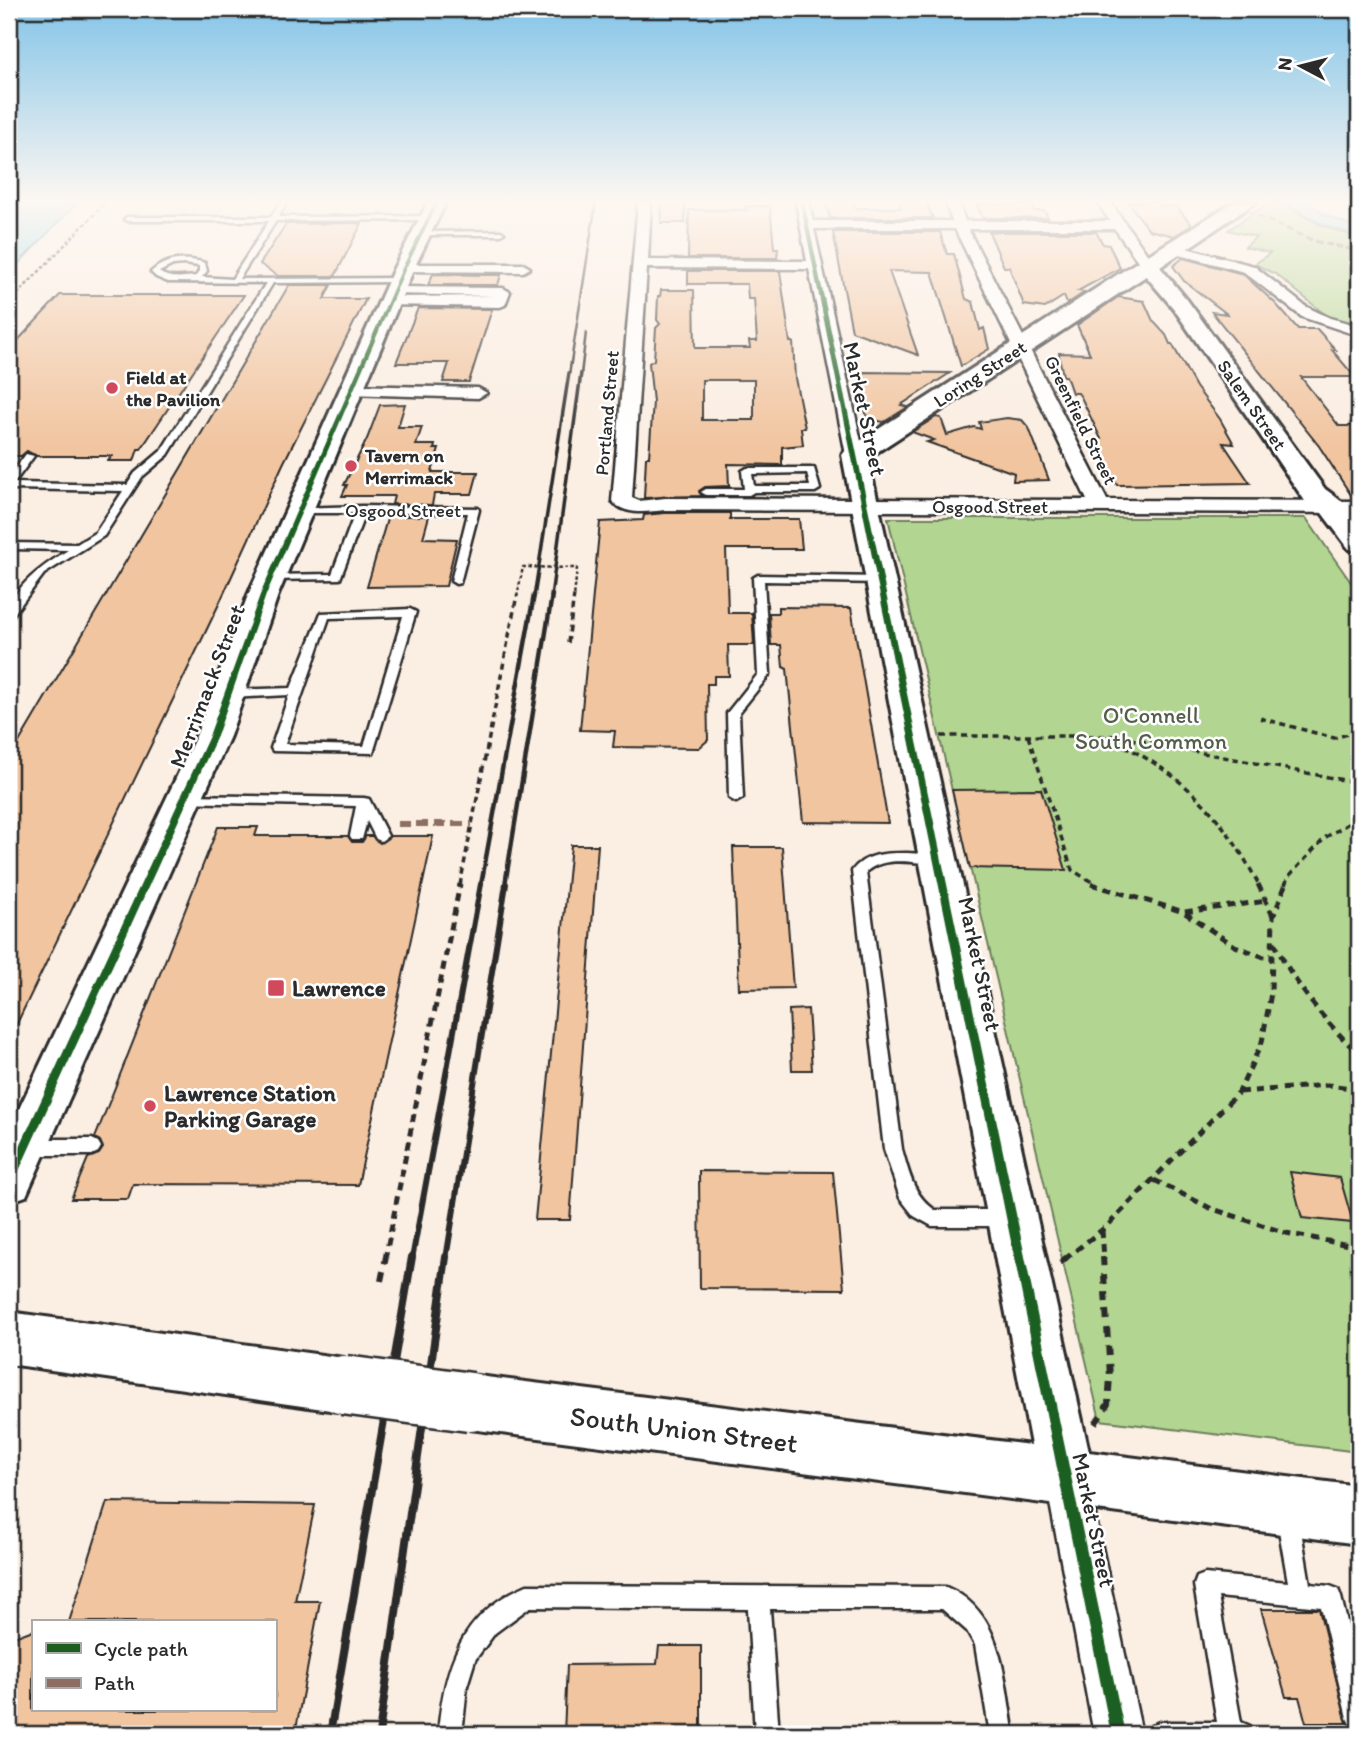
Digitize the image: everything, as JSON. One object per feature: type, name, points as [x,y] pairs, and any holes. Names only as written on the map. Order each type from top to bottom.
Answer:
[{"type":"main road","name":"Loring Street","points":[[855,455],[1118,283]]},
{"type":"main road","name":"Salem Street","points":[[1163,283],[1315,495],[1346,507],[1359,542]]},
{"type":"main road","name":"Merrimack Street","points":[[17,1164],[213,736],[270,578],[397,285]]},
{"type":"main road","points":[[1101,295],[1146,295],[1181,305]]},
{"type":"main road","name":"Market Street","points":[[855,455],[1066,1476]]},
{"type":"main road","name":"South Union Street","points":[[9,1338],[470,1402],[1359,1515]]},
{"type":"street","points":[[397,285],[409,283]]},
{"type":"street","name":"Portland Street","points":[[622,501],[639,283]]},
{"type":"street","name":"Market Street","points":[[818,283],[855,455]]},
{"type":"street","name":"Greenfield Street","points":[[990,283],[1100,506]]},
{"type":"street","points":[[1271,283],[1316,318],[1359,331]]},
{"type":"street","points":[[397,285],[503,292],[500,302],[397,285]]},
{"type":"street","points":[[351,390],[478,393]]},
{"type":"street","name":"Osgood Street","points":[[622,501],[637,507],[749,495],[865,505],[1346,507]]},
{"type":"street","name":"Market Street","points":[[1066,1476],[1118,1734]]},
{"type":"lane","points":[[9,613],[40,572],[100,534],[138,475],[165,453],[269,283]]},
{"type":"lane","points":[[355,283],[397,285]]},
{"type":"lane","points":[[9,484],[29,456]]},
{"type":"lane","points":[[706,492],[749,495],[815,488],[811,470],[747,471],[749,495]]},
{"type":"lane","points":[[9,484],[130,488]]},
{"type":"lane","points":[[270,578],[336,577],[362,509]]},
{"type":"lane","name":"Osgood Street","points":[[300,510],[474,510],[456,581]]},
{"type":"lane","points":[[9,546],[80,547]]},
{"type":"lane","points":[[736,798],[733,713],[764,674],[758,578],[881,580]]},
{"type":"lane","points":[[410,612],[369,750],[277,748],[296,691],[325,615],[410,612]]},
{"type":"lane","points":[[229,694],[296,691]]},
{"type":"lane","points":[[182,799],[364,802]]},
{"type":"lane","points":[[357,836],[364,802]]},
{"type":"lane","points":[[364,802],[381,836]]},
{"type":"lane","points":[[939,860],[877,859],[864,864],[859,871],[893,1149],[906,1192],[920,1210],[932,1219],[1013,1218]]},
{"type":"lane","points":[[17,1164],[92,1147]]},
{"type":"lane","points":[[1285,1506],[1301,1593]]},
{"type":"lane","points":[[1231,1733],[1205,1585],[1330,1597],[1359,1718]]},
{"type":"lane","points":[[450,1734],[460,1661],[476,1635],[501,1612],[527,1596],[946,1598],[975,1623],[986,1642],[1002,1734]]},
{"type":"lane","points":[[758,1598],[767,1734]]},
{"type":"lane","points":[[1159,1734],[1242,1734]]},
{"type":"path","points":[[9,303],[28,283]]},
{"type":"path","points":[[381,1281],[523,567],[577,568],[568,643]]},
{"type":"path","points":[[1260,718],[1334,738],[1359,732]]},
{"type":"path","points":[[936,736],[1102,736],[1155,743],[1359,782]]},
{"type":"path","points":[[1028,736],[1072,870],[1088,883],[1184,912],[1235,946],[1272,960]]},
{"type":"path","points":[[1056,1266],[1102,1229],[1154,1180],[1239,1093],[1262,1042],[1271,993],[1273,917],[1249,861],[1189,786],[1135,749],[1102,736]]},
{"type":"path","points":[[1273,917],[1288,877],[1326,837],[1359,817]]},
{"type":"path","points":[[1184,912],[1267,901]]},
{"type":"path","points":[[1273,940],[1285,967],[1311,1004],[1359,1054]]},
{"type":"path","points":[[1239,1093],[1328,1085],[1359,1089]]},
{"type":"path","points":[[1154,1180],[1210,1208],[1286,1233],[1359,1247]]},
{"type":"path","points":[[1095,1424],[1108,1404],[1110,1377],[1102,1229]]},
{"type":"green space","points":[[1287,283],[1359,283],[1359,326],[1327,316]]},
{"type":"green space","name":"O'Connell South Common","points":[[888,518],[1306,518],[1359,594],[1359,1452],[1100,1420]]},
{"type":"building","points":[[429,283],[498,283],[498,285]]},
{"type":"building","points":[[688,283],[782,283],[805,428],[801,428],[803,445],[782,447],[782,465],[728,464],[729,486],[705,487],[699,491],[702,496],[644,498],[653,402],[649,363],[654,360],[656,328],[660,324],[657,320],[658,296],[661,290],[694,290],[695,348],[750,348],[749,341],[757,341],[754,299],[748,299],[747,284]],"holes":[[[702,380],[754,380],[754,420],[702,420]]]},
{"type":"building","points":[[843,283],[893,283],[918,355],[852,331]]},
{"type":"building","points":[[935,283],[962,283],[966,299],[973,302],[980,330],[984,328],[989,349],[961,366]]},
{"type":"building","points":[[1015,283],[1092,283],[1078,291],[1085,292],[1067,304],[1064,296],[1045,308],[1024,305]]},
{"type":"building","points":[[1187,283],[1253,283],[1298,329],[1317,329],[1336,350],[1332,350],[1355,377],[1301,377],[1339,426],[1359,426],[1359,498],[1353,498],[1319,446],[1212,312],[1227,314]]},
{"type":"building","points":[[289,285],[331,285],[324,299],[366,299],[283,464],[219,604],[9,1040],[9,759]]},
{"type":"building","points":[[60,295],[244,295],[141,449],[138,449],[134,461],[108,461],[112,456],[36,456],[27,451],[21,456],[9,456],[9,350]]},
{"type":"building","points":[[1118,297],[1144,301],[1153,321],[1166,335],[1196,387],[1220,419],[1234,444],[1223,443],[1250,483],[1117,485],[1094,439],[1101,439],[1081,397],[1078,393],[1072,393],[1066,376],[1063,376],[1059,353],[1090,354],[1077,325]]},
{"type":"building","points":[[418,308],[492,309],[469,382],[443,382],[449,363],[396,363]]},
{"type":"building","points":[[858,372],[950,373],[901,405],[908,407],[884,422],[867,419]]},
{"type":"building","points":[[405,404],[398,427],[422,427],[416,445],[435,445],[434,449],[439,449],[432,472],[478,472],[472,494],[434,494],[432,505],[392,504],[394,496],[342,496],[347,485],[344,485],[380,405]]},
{"type":"building","points":[[936,417],[941,418],[947,435],[974,427],[981,429],[979,422],[1007,418],[1022,420],[1029,428],[1049,480],[1013,481],[1014,473],[927,442],[934,440],[912,432]]},
{"type":"building","points":[[730,513],[730,519],[799,519],[802,549],[726,549],[728,613],[752,613],[754,645],[728,645],[729,676],[714,676],[714,684],[707,684],[708,740],[699,748],[613,747],[615,731],[580,730],[600,522],[643,520],[644,515]]},
{"type":"building","points":[[388,516],[429,516],[423,538],[457,539],[446,586],[367,587]]},
{"type":"building","points":[[778,607],[851,608],[888,823],[803,822],[787,669],[783,667],[781,645],[771,645],[769,613],[778,613]]},
{"type":"building","points":[[1041,789],[1066,870],[970,868],[952,790]]},
{"type":"building","points":[[218,827],[258,827],[255,836],[348,836],[352,842],[362,842],[366,836],[372,836],[380,843],[390,836],[433,836],[358,1185],[133,1184],[128,1199],[71,1199],[88,1158],[99,1154],[103,1148],[95,1138]]},
{"type":"building","points":[[571,845],[598,845],[570,1220],[535,1220]]},
{"type":"building","points":[[733,847],[782,847],[793,988],[739,989]]},
{"type":"building","points":[[808,1009],[812,1070],[792,1070],[789,1010]]},
{"type":"building","points":[[699,1171],[833,1172],[844,1289],[700,1288]]},
{"type":"building","points":[[1290,1172],[1340,1178],[1353,1223],[1302,1218]]},
{"type":"building","points":[[107,1502],[315,1505],[295,1601],[320,1601],[295,1734],[9,1734],[9,1652],[14,1637],[32,1630],[32,1712],[276,1712],[276,1620],[70,1620]]},
{"type":"building","points":[[1261,1609],[1319,1609],[1347,1723],[1306,1723],[1299,1697],[1286,1697]]},
{"type":"building","points":[[659,1646],[701,1646],[701,1734],[564,1734],[567,1665],[657,1664]]},
{"type":"railway","points":[[569,375],[583,283]]},
{"type":"railway","points":[[581,375],[586,332]]},
{"type":"railway","points":[[534,597],[569,373]]},
{"type":"railway","points":[[551,597],[581,373]]},
{"type":"railway","points":[[481,885],[534,595]]},
{"type":"railway","points":[[505,885],[552,595]]},
{"type":"railway","points":[[412,1259],[481,884]]},
{"type":"railway","points":[[446,1259],[506,884]]},
{"type":"railway","points":[[330,1734],[412,1257]]},
{"type":"railway","points":[[379,1734],[446,1257]]},
{"type":"marked path","points":[[398,824],[472,824]]},
{"type":"cycle path","points":[[9,1181],[213,736],[263,595],[397,283]]},
{"type":"cycle path","points":[[819,283],[1118,1734]]},
{"type":"place","name":"Field at the Pavilion","points":[[112,388]]},
{"type":"place","name":"Tavern on Merrimack","points":[[351,466]]},
{"type":"place","name":"Lawrence","points":[[276,988]]},
{"type":"place","name":"Lawrence Station Parking Garage","points":[[150,1106]]}]
